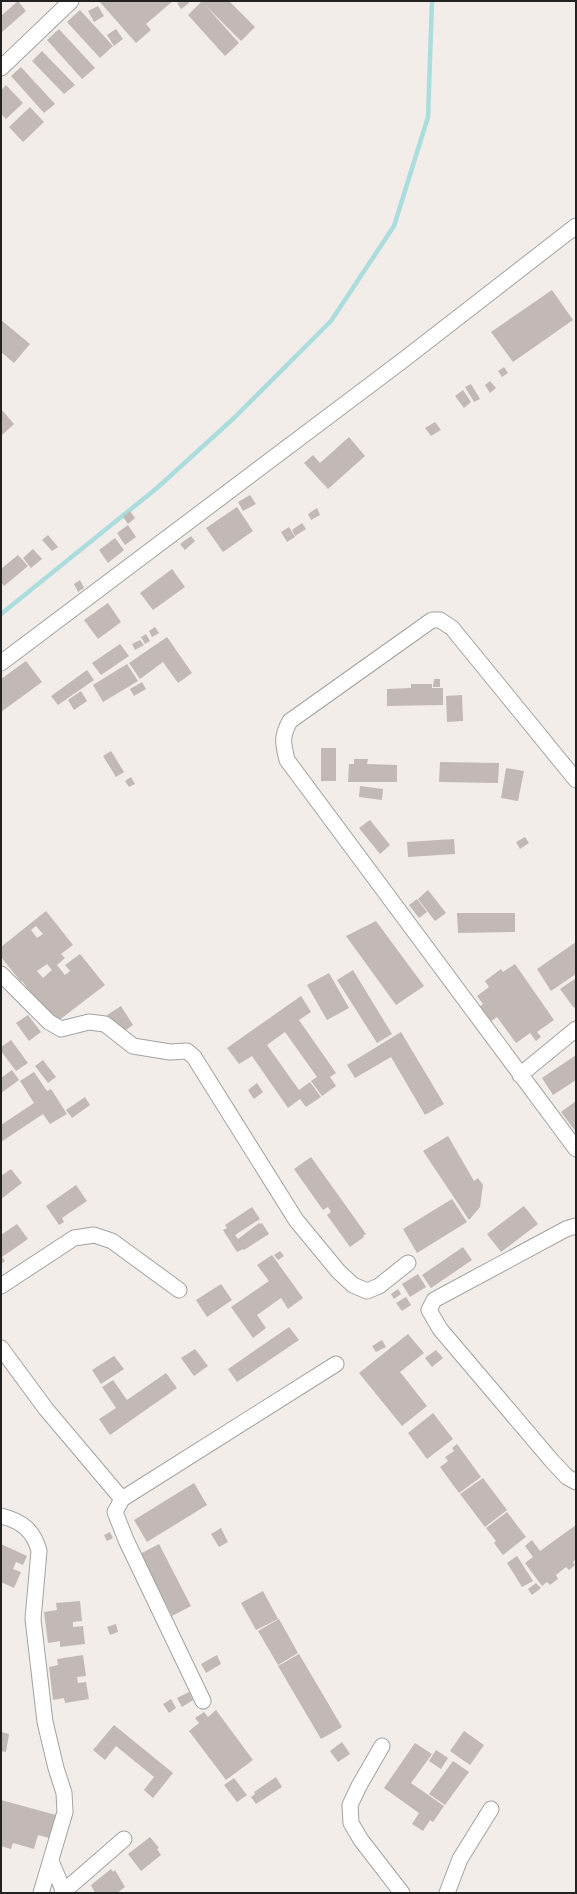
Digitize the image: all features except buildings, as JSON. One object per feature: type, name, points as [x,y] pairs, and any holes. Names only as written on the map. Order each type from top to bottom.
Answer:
[{"type":"street","points":[[1,68],[71,1]]},
{"type":"street","points":[[1,663],[390,370],[576,226]]},
{"type":"street","points":[[576,780],[452,628],[440,620],[432,620],[290,721],[283,732],[283,746],[287,760],[576,1149]]},
{"type":"street","points":[[1,974],[49,1022],[61,1029],[89,1022],[104,1024],[133,1046],[170,1052],[187,1051],[248,1142],[296,1220],[338,1271],[353,1285],[367,1291],[379,1286],[408,1263]]},
{"type":"street","points":[[520,1075],[576,1029]]},
{"type":"street","points":[[576,1226],[566,1229],[434,1300],[429,1310],[440,1329],[552,1461],[567,1477],[576,1482]]},
{"type":"street","points":[[1,1286],[74,1238],[94,1235],[112,1241],[179,1290]]},
{"type":"street","points":[[1,1348],[46,1409],[122,1499]]},
{"type":"street","points":[[203,1701],[126,1540],[115,1512],[122,1499],[336,1364]]},
{"type":"street","points":[[1,1516],[22,1524],[30,1530],[37,1541],[39,1551],[34,1619],[45,1722],[56,1768],[64,1793],[64,1812],[41,1893]]},
{"type":"street","points":[[382,1746],[350,1805],[351,1823],[361,1840],[402,1893]]},
{"type":"street","points":[[447,1893],[460,1859],[491,1809]]},
{"type":"street","points":[[51,1861],[63,1892],[124,1839]]},
{"type":"waterway","points":[[1,614],[157,488],[234,418],[331,321],[394,226],[428,117],[432,1]]}]
